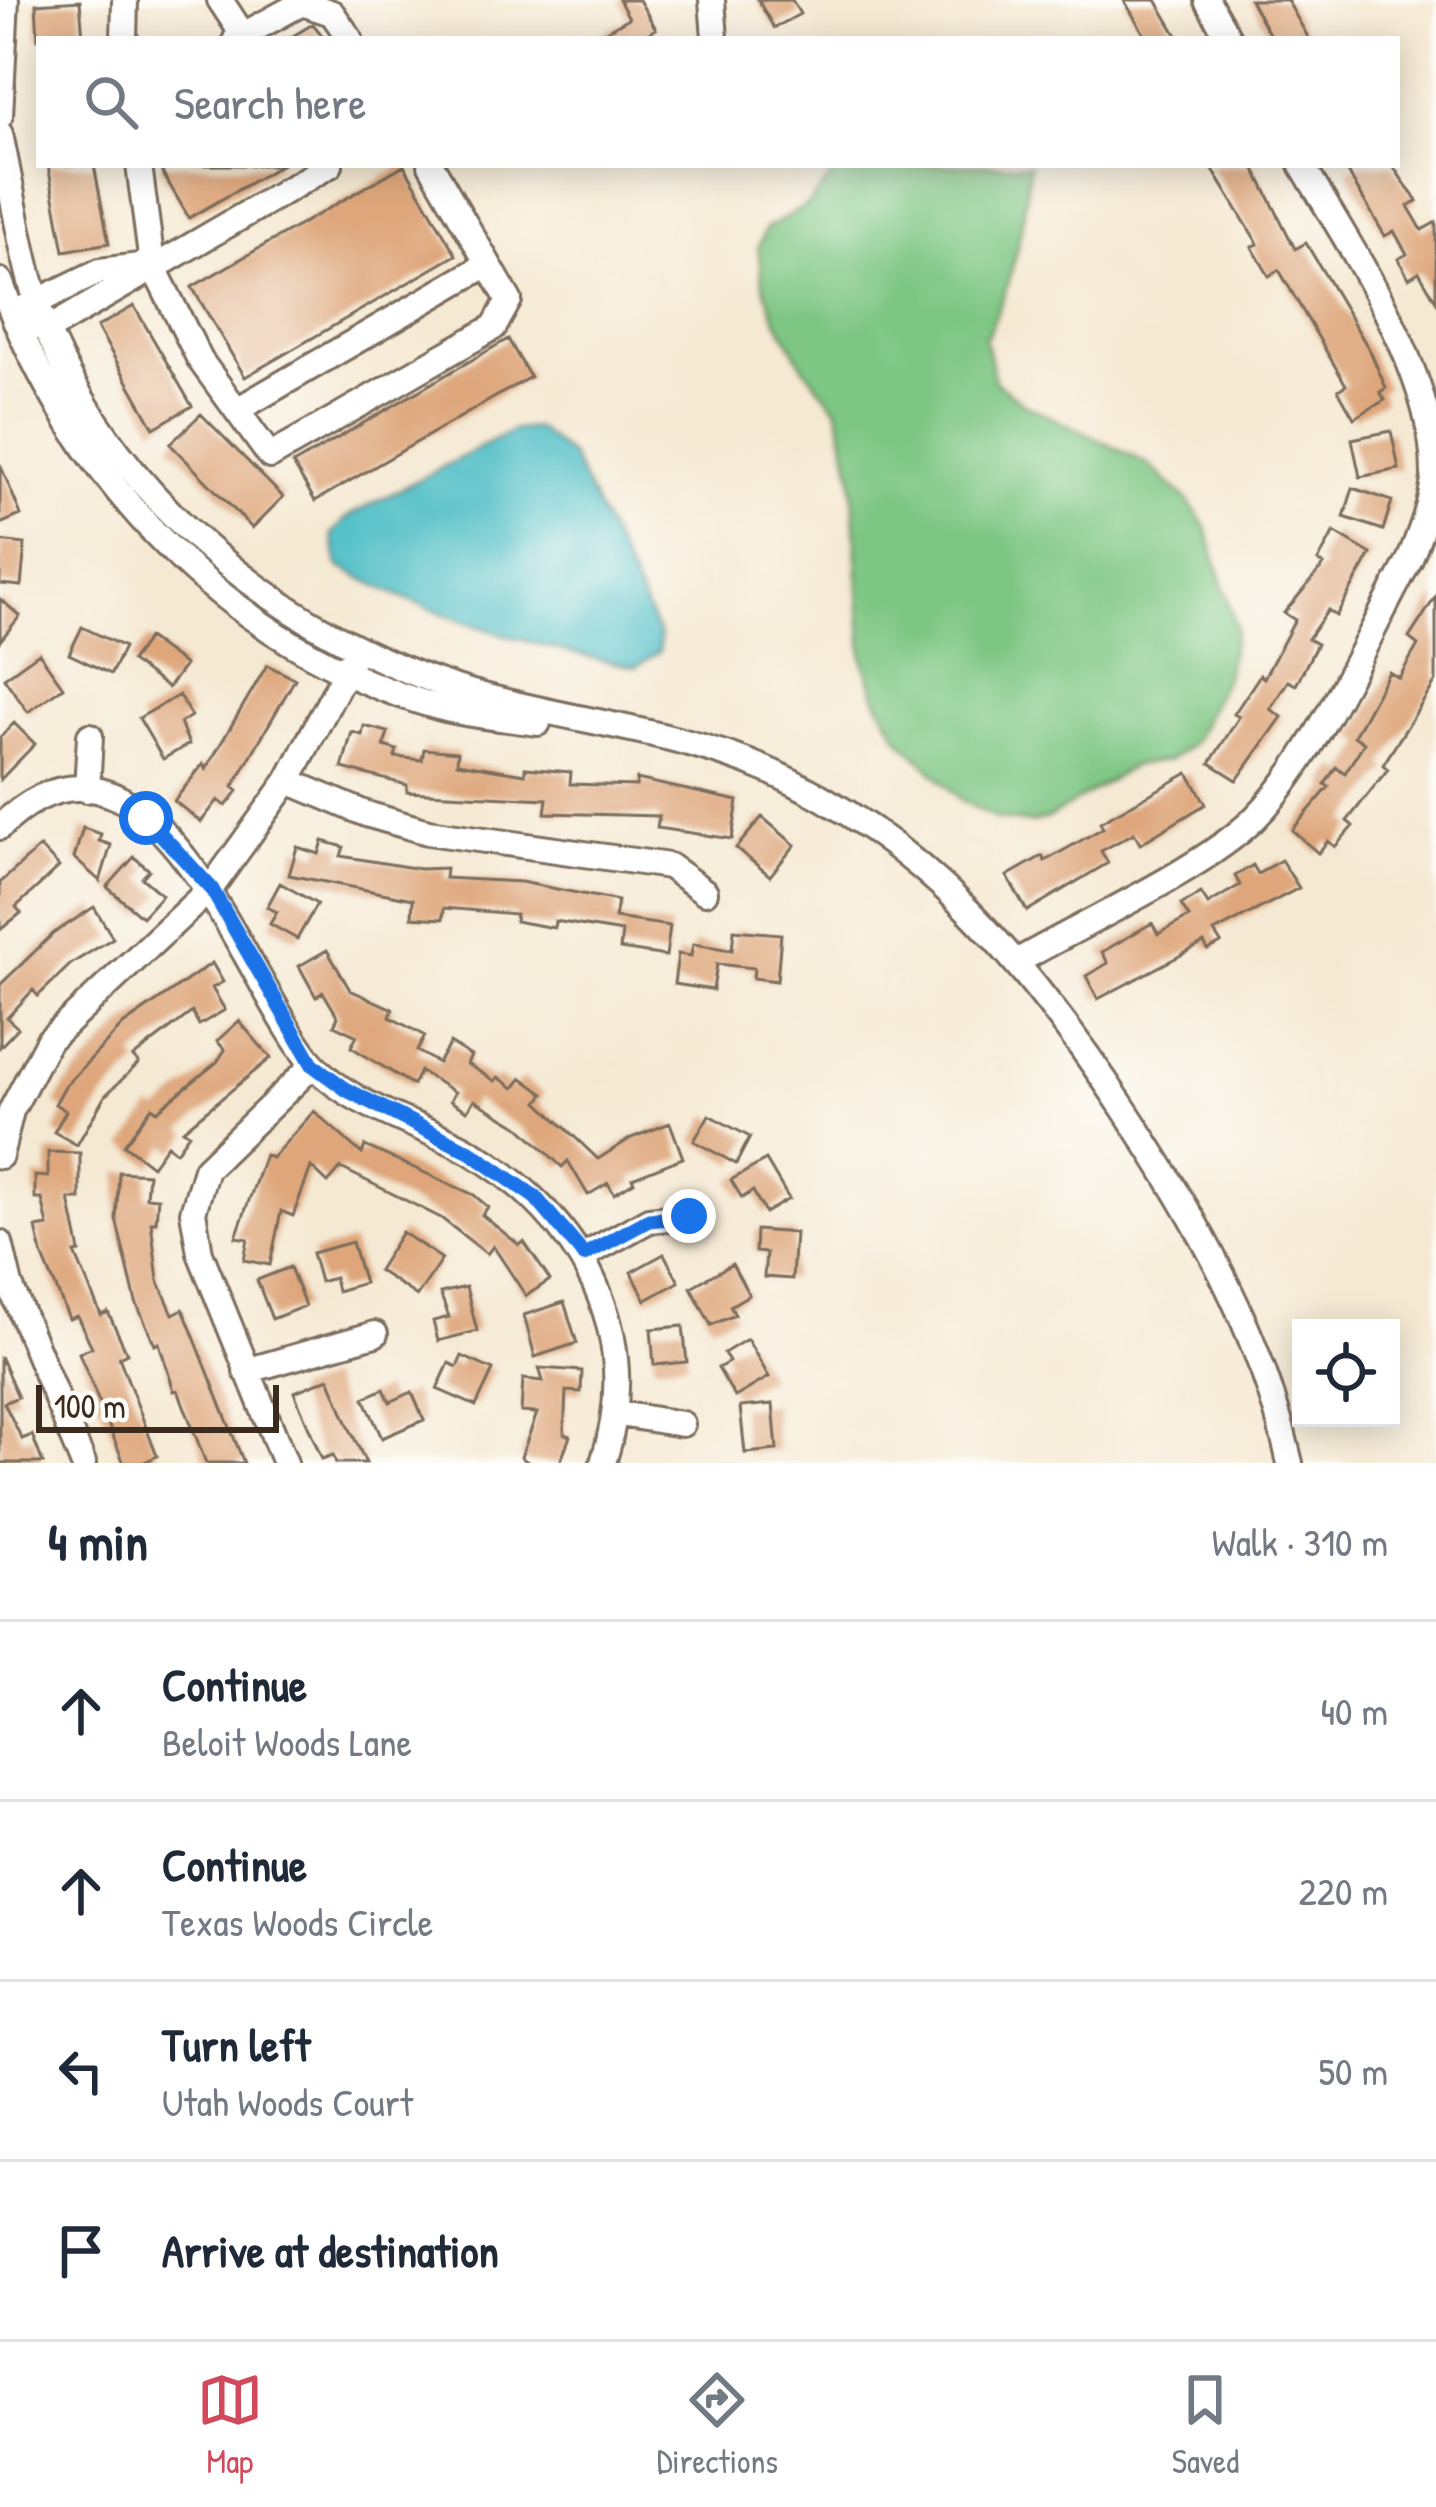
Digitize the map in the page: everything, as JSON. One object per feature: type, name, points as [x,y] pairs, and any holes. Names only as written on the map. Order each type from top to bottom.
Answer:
[{"type":"street","points":[[0,116],[6,0]]},
{"type":"street","points":[[124,36],[125,0]]},
{"type":"street","points":[[220,0],[239,36]]},
{"type":"street","points":[[712,0],[715,36]]},
{"type":"street","points":[[1207,0],[1227,36]]},
{"type":"street","points":[[242,36],[302,3],[332,13],[348,36]]},
{"type":"street","points":[[0,134],[47,330],[94,415],[144,485],[231,567],[285,607],[360,650],[468,692],[659,736],[763,768],[864,822],[921,862],[1018,961],[1195,1215],[1260,1359],[1290,1463]]},
{"type":"street","points":[[139,168],[152,264],[200,360],[270,456],[494,327],[508,300],[433,168]]},
{"type":"street","points":[[6,316],[47,330],[110,297],[152,264],[325,168]]},
{"type":"street","points":[[1018,961],[1217,848],[1251,822],[1284,786],[1410,559],[1423,524],[1435,476],[1426,394],[1406,345],[1304,168]]},
{"type":"street","points":[[6,316],[100,271],[152,264]]},
{"type":"street","points":[[237,410],[488,264]]},
{"type":"street","points":[[100,271],[110,297]]},
{"type":"street","points":[[0,281],[6,316],[77,441],[152,534],[250,618],[344,670],[439,707],[569,729],[659,736]]},
{"type":"street","points":[[1,1146],[48,1041],[211,888],[288,782],[344,670],[360,650]]},
{"type":"street","points":[[86,790],[90,736]]},
{"type":"street","points":[[288,782],[366,814],[428,832],[670,866],[705,892]]},
{"type":"street","points":[[0,827],[19,808],[61,787],[106,792],[146,818],[211,888],[313,1065],[347,1090],[470,1152],[535,1197],[584,1255],[613,1338],[619,1414],[603,1463]]},
{"type":"street","points":[[285,1463],[200,1253],[194,1212],[206,1169],[313,1065]]},
{"type":"street","points":[[584,1255],[649,1220],[689,1216]]},
{"type":"street","points":[[0,1243],[10,1285],[83,1463]]},
{"type":"street","points":[[246,1371],[375,1334]]},
{"type":"street","points":[[619,1414],[682,1424]]},
{"type":"green space","points":[[839,168],[1029,168],[1016,255],[985,339],[995,381],[1021,402],[1148,464],[1188,501],[1206,527],[1236,628],[1226,676],[1193,743],[1170,760],[1133,766],[1047,819],[1031,823],[996,819],[961,800],[899,738],[876,698],[863,658],[852,476],[838,410],[804,368],[763,285],[758,247],[766,229],[809,204]]},
{"type":"water","points":[[536,428],[571,456],[660,636],[659,652],[636,667],[483,628],[408,600],[338,566],[332,534],[349,516],[514,430]]},
{"type":"building","points":[[619,0],[639,0],[656,29],[646,36],[597,36],[629,18]]},
{"type":"building","points":[[758,0],[792,0],[800,14],[774,28]]},
{"type":"building","points":[[1124,0],[1156,0],[1177,36],[1145,36]]},
{"type":"building","points":[[1250,0],[1287,0],[1307,36],[1270,36]]},
{"type":"building","points":[[80,1],[83,36],[38,36],[36,4]]},
{"type":"building","points":[[313,24],[323,36],[293,36]]},
{"type":"building","points":[[49,168],[95,168],[109,243],[64,251]]},
{"type":"building","points":[[160,168],[276,168],[189,218]]},
{"type":"building","points":[[399,168],[406,168],[456,255],[245,377],[192,287]]},
{"type":"building","points":[[1212,168],[1254,168],[1295,249],[1306,243],[1370,351],[1386,388],[1380,392],[1385,400],[1354,418],[1338,390],[1346,385],[1279,270],[1269,276],[1252,247],[1258,244]]},
{"type":"building","points":[[1394,168],[1417,201],[1408,206],[1422,230],[1436,222],[1436,301],[1419,272],[1409,278],[1398,259],[1407,254],[1394,231],[1385,236],[1347,171]]},
{"type":"building","points":[[134,306],[192,406],[154,428],[97,327]]},
{"type":"building","points":[[508,339],[530,377],[315,501],[293,464]]},
{"type":"building","points":[[201,414],[283,497],[252,528],[170,444]]},
{"type":"building","points":[[1391,431],[1399,469],[1360,477],[1352,439]]},
{"type":"building","points":[[0,464],[21,515],[0,524]]},
{"type":"building","points":[[1353,488],[1392,501],[1383,530],[1344,517]]},
{"type":"building","points":[[1334,532],[1371,554],[1336,616],[1328,610],[1308,639],[1317,644],[1296,685],[1288,681],[1270,709],[1282,717],[1237,780],[1210,763],[1239,717],[1234,714],[1260,675],[1264,678],[1295,620],[1284,613],[1324,565],[1318,561]]},
{"type":"building","points":[[0,541],[25,544],[21,586],[0,584]]},
{"type":"building","points":[[1436,596],[1436,681],[1383,765],[1388,769],[1347,821],[1353,826],[1335,847],[1328,841],[1318,853],[1292,830],[1329,787],[1325,784],[1336,767],[1345,773],[1364,743],[1354,736],[1389,672],[1399,678],[1418,645],[1409,638]]},
{"type":"building","points":[[0,599],[20,616],[0,641]]},
{"type":"building","points":[[82,627],[124,647],[111,674],[69,654]]},
{"type":"building","points":[[148,638],[185,665],[168,688],[131,661]]},
{"type":"building","points":[[39,653],[63,687],[28,712],[4,678]]},
{"type":"building","points":[[267,665],[295,679],[233,787],[238,791],[226,806],[218,800],[201,822],[174,801],[203,764],[206,769]]},
{"type":"building","points":[[179,695],[191,716],[180,723],[189,744],[163,759],[139,718]]},
{"type":"building","points":[[14,723],[35,744],[0,780],[0,737]]},
{"type":"building","points":[[364,726],[388,732],[384,746],[397,750],[395,757],[422,760],[424,749],[458,752],[457,763],[525,774],[525,768],[571,772],[570,784],[636,786],[637,779],[738,801],[732,839],[657,828],[659,816],[545,813],[547,799],[407,792],[407,785],[342,768],[352,732],[362,735]]},
{"type":"building","points":[[1188,773],[1206,804],[1140,844],[1134,833],[1101,851],[1108,863],[1027,911],[1007,876],[1103,828],[1100,822]]},
{"type":"building","points":[[762,817],[795,845],[770,876],[736,848]]},
{"type":"building","points":[[83,828],[101,834],[99,841],[111,845],[100,881],[74,858]]},
{"type":"building","points":[[323,841],[344,847],[341,856],[420,869],[446,868],[445,878],[521,882],[618,901],[615,918],[670,926],[666,956],[620,949],[622,932],[555,921],[554,928],[515,921],[516,914],[444,908],[443,919],[412,917],[413,899],[289,875],[297,847],[319,854]]},
{"type":"building","points":[[40,847],[59,867],[16,907],[21,913],[0,930],[0,883]]},
{"type":"building","points":[[134,857],[149,870],[142,878],[162,895],[142,917],[107,887]]},
{"type":"building","points":[[1281,860],[1299,888],[1214,932],[1221,943],[1208,950],[1204,943],[1098,999],[1086,976],[1108,963],[1102,952],[1152,923],[1158,934],[1189,917],[1181,905],[1201,893],[1208,904],[1240,885],[1235,876],[1253,865],[1258,874]]},
{"type":"building","points":[[280,883],[317,904],[297,939],[270,924],[277,912],[267,907]]},
{"type":"building","points":[[94,907],[113,938],[71,964],[38,996],[33,990],[7,1018],[18,1028],[0,1047],[0,985],[54,933]]},
{"type":"building","points":[[734,930],[781,934],[777,981],[753,978],[754,968],[717,964],[713,990],[674,984],[678,954],[691,956],[693,944],[732,950]]},
{"type":"building","points":[[327,950],[350,990],[393,1009],[390,1017],[425,1036],[417,1051],[438,1063],[450,1043],[471,1056],[467,1064],[495,1081],[498,1077],[514,1088],[522,1078],[544,1094],[538,1102],[598,1159],[631,1138],[670,1123],[683,1158],[632,1178],[634,1182],[614,1194],[608,1183],[588,1195],[568,1161],[562,1167],[521,1128],[474,1100],[467,1111],[450,1101],[455,1092],[420,1071],[413,1085],[351,1047],[357,1036],[334,1025],[338,1017],[323,992],[316,997],[299,966]]},
{"type":"building","points":[[212,963],[223,982],[212,988],[225,1010],[199,1025],[192,1012],[133,1057],[139,1063],[105,1096],[77,1145],[54,1132],[66,1111],[55,1104],[65,1086],[123,1025]]},
{"type":"building","points":[[239,1021],[271,1058],[183,1130],[189,1134],[176,1152],[167,1145],[152,1166],[124,1145],[152,1107],[157,1111],[217,1062],[225,1050],[217,1041]]},
{"type":"building","points":[[314,1111],[362,1154],[365,1146],[474,1195],[488,1207],[482,1215],[519,1245],[524,1242],[550,1280],[526,1296],[493,1246],[487,1254],[441,1218],[341,1168],[328,1183],[311,1167],[293,1216],[281,1211],[270,1265],[244,1260],[248,1239],[236,1237],[265,1155],[272,1158]]},
{"type":"building","points":[[709,1115],[750,1137],[736,1164],[694,1141]]},
{"type":"building","points":[[48,1152],[80,1153],[80,1199],[69,1199],[80,1252],[75,1253],[101,1315],[108,1312],[127,1353],[119,1357],[157,1456],[142,1463],[124,1463],[79,1353],[92,1347],[77,1316],[69,1319],[42,1254],[36,1228],[48,1226],[42,1199],[35,1199],[35,1176],[48,1177]]},
{"type":"building","points":[[766,1160],[789,1199],[765,1213],[753,1191],[742,1198],[731,1180]]},
{"type":"building","points":[[119,1172],[148,1174],[146,1197],[158,1198],[156,1222],[151,1222],[158,1280],[173,1314],[183,1309],[244,1463],[206,1463],[178,1390],[174,1391],[159,1343],[155,1345],[136,1302],[116,1219]]},
{"type":"building","points":[[756,1230],[795,1233],[792,1279],[764,1277],[766,1253],[755,1252]]},
{"type":"building","points":[[402,1232],[442,1259],[417,1296],[378,1270]]},
{"type":"building","points":[[352,1242],[364,1283],[337,1291],[334,1278],[320,1282],[312,1253]]},
{"type":"building","points":[[664,1254],[679,1282],[646,1300],[631,1272]]},
{"type":"building","points":[[732,1264],[749,1295],[730,1306],[735,1315],[711,1325],[691,1287]]},
{"type":"building","points":[[290,1267],[305,1306],[272,1319],[257,1280]]},
{"type":"building","points":[[466,1287],[477,1331],[438,1341],[433,1321],[449,1317],[440,1293]]},
{"type":"building","points":[[564,1302],[577,1343],[535,1357],[524,1315]]},
{"type":"building","points":[[683,1326],[687,1362],[654,1365],[651,1329]]},
{"type":"building","points":[[747,1339],[769,1377],[735,1397],[718,1368],[729,1362],[724,1353]]},
{"type":"building","points":[[0,1356],[18,1397],[4,1403],[22,1439],[32,1435],[43,1463],[0,1463]]},
{"type":"building","points":[[462,1356],[493,1370],[476,1406],[437,1389],[449,1363],[457,1367]]},
{"type":"building","points":[[539,1368],[582,1371],[581,1392],[566,1391],[564,1434],[570,1436],[560,1463],[529,1463],[521,1457],[537,1413],[521,1412],[523,1379],[543,1381]]},
{"type":"building","points":[[329,1378],[366,1463],[336,1463],[333,1455],[322,1459],[294,1392]]},
{"type":"building","points":[[384,1389],[390,1402],[412,1392],[424,1420],[382,1438],[364,1398]]},
{"type":"building","points":[[773,1404],[777,1450],[745,1453],[740,1407]]},
{"type":"route","points":[[146,818],[211,888],[313,1065],[347,1090],[470,1152],[535,1197],[584,1255],[649,1220],[689,1216]]}]
